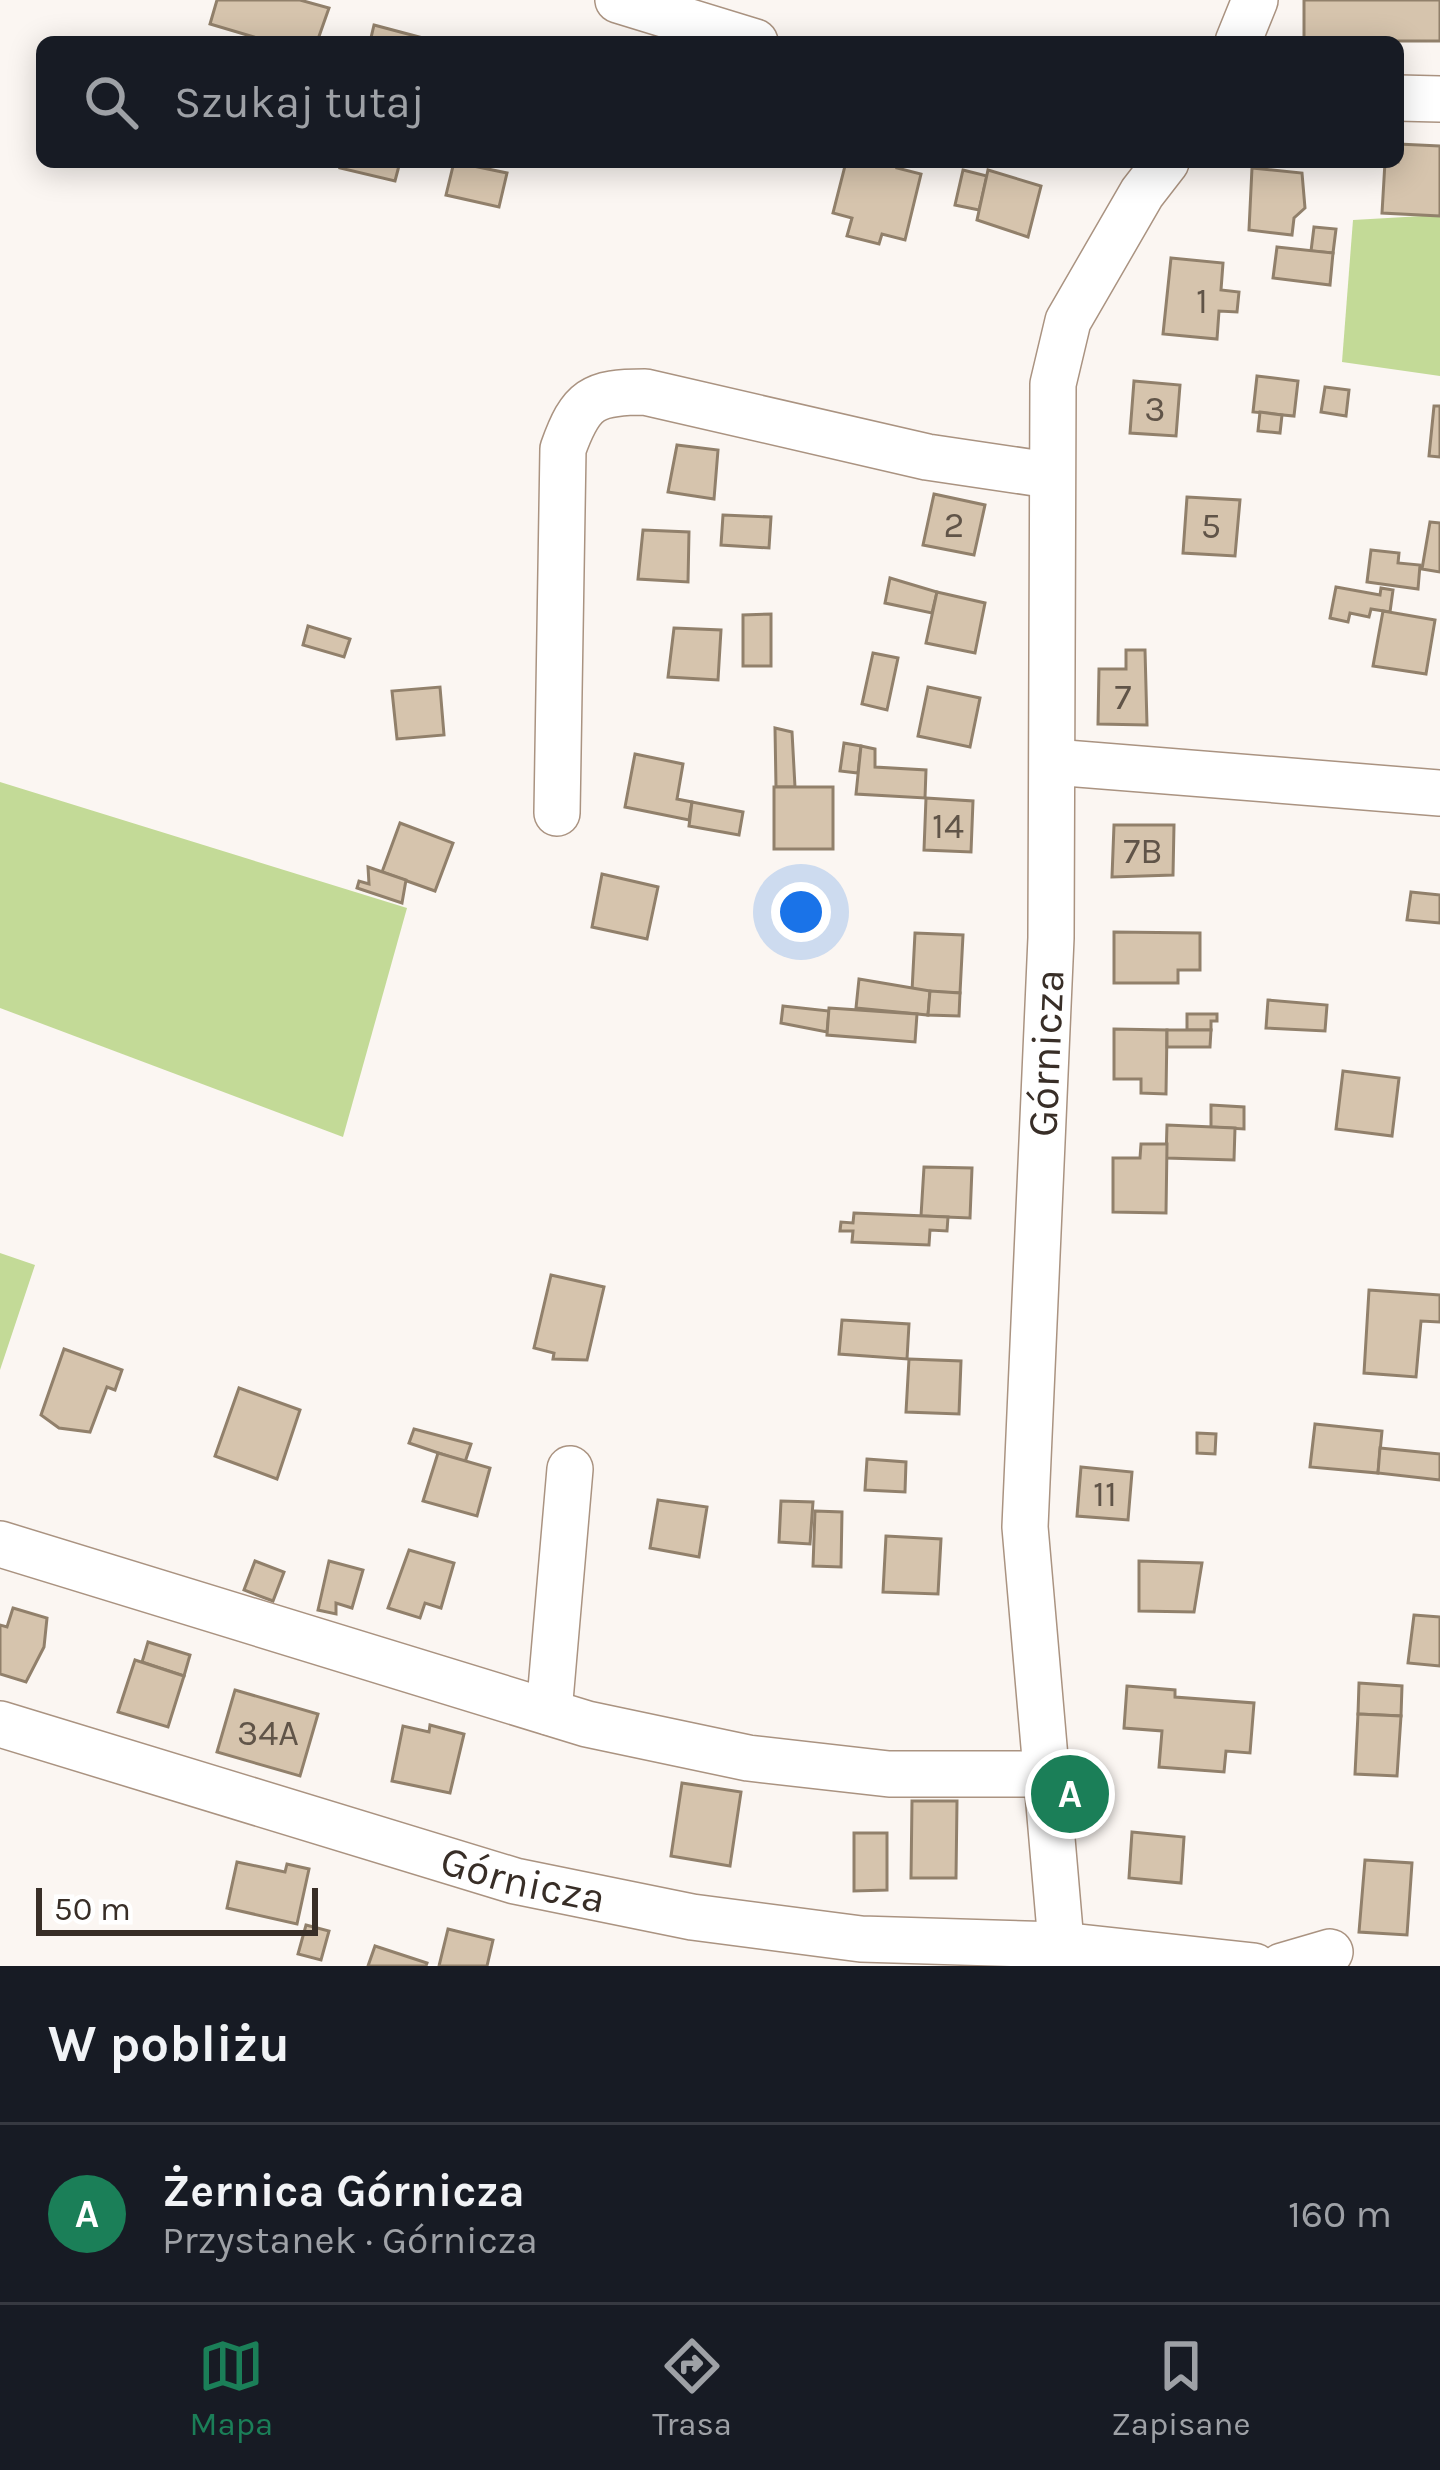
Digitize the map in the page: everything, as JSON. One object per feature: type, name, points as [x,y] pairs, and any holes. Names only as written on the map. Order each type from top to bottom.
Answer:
[{"type":"street","points":[[619,0],[736,36]]},
{"type":"street","points":[[1240,36],[1255,0]]},
{"type":"street","points":[[1404,98],[1440,99]]},
{"type":"street","name":"Górnicza","points":[[0,1724],[515,1881],[692,1917],[861,1939],[1062,1955],[1043,1774],[1025,1490],[1047,1058],[1053,384],[1068,321],[1161,168]]},
{"type":"street","points":[[557,813],[563,449],[576,412],[605,392],[645,392],[927,457],[1049,475]]},
{"type":"street","points":[[1053,762],[1440,793]]},
{"type":"street","points":[[549,1712],[570,1469]]},
{"type":"street","points":[[0,1544],[549,1712],[748,1758],[889,1774],[1043,1774]]},
{"type":"street","points":[[1282,1966],[1330,1952]]},
{"type":"street","points":[[1062,1955],[1254,1966]]},
{"type":"green space","points":[[1440,215],[1440,376],[1342,362],[1353,220]]},
{"type":"green space","points":[[0,782],[407,908],[343,1137],[0,1008]]},
{"type":"green space","points":[[0,1253],[35,1265],[0,1370]]},
{"type":"building","points":[[217,0],[300,0],[329,8],[319,36],[251,36],[210,24]]},
{"type":"building","points":[[1304,0],[1440,0],[1440,41],[1404,41],[1404,36],[1304,36]]},
{"type":"building","points":[[374,25],[415,36],[371,36]]},
{"type":"building","points":[[1404,144],[1440,146],[1440,216],[1382,213],[1385,168],[1404,168]]},
{"type":"building","points":[[340,168],[398,168],[395,181]]},
{"type":"building","points":[[453,168],[507,173],[499,207],[446,195]]},
{"type":"building","points":[[844,168],[897,168],[921,174],[905,240],[882,234],[879,244],[847,236],[852,218],[833,213]]},
{"type":"building","points":[[1252,168],[1302,173],[1305,208],[1294,218],[1292,235],[1249,230]]},
{"type":"building","points":[[963,170],[987,176],[979,210],[955,205]]},
{"type":"building","points":[[988,170],[1041,186],[1028,237],[977,220]]},
{"type":"building","points":[[1314,227],[1336,229],[1333,253],[1311,251]]},
{"type":"building","points":[[1277,247],[1333,253],[1330,285],[1273,278]]},
{"type":"building","points":[[1171,258],[1223,263],[1221,290],[1239,292],[1237,312],[1219,311],[1217,339],[1163,334]]},
{"type":"building","points":[[1257,376],[1298,381],[1294,416],[1253,412]]},
{"type":"building","points":[[1134,381],[1180,385],[1176,436],[1130,433]]},
{"type":"building","points":[[1325,387],[1349,390],[1346,416],[1321,412]]},
{"type":"building","points":[[1434,406],[1440,406],[1440,457],[1429,456]]},
{"type":"building","points":[[1260,412],[1282,415],[1280,433],[1258,431]]},
{"type":"building","points":[[677,445],[718,450],[714,499],[668,492]]},
{"type":"building","points":[[934,494],[985,505],[974,555],[923,545]]},
{"type":"building","points":[[1187,497],[1240,500],[1235,556],[1183,553]]},
{"type":"building","points":[[723,515],[771,517],[769,548],[721,545]]},
{"type":"building","points":[[1430,522],[1440,523],[1440,572],[1422,569]]},
{"type":"building","points":[[643,530],[689,532],[688,582],[638,579]]},
{"type":"building","points":[[1371,550],[1399,553],[1398,563],[1420,565],[1418,589],[1367,582]]},
{"type":"building","points":[[890,578],[937,592],[932,613],[885,603]]},
{"type":"building","points":[[1336,587],[1380,595],[1381,588],[1393,590],[1390,612],[1371,609],[1369,617],[1350,613],[1348,622],[1330,618]]},
{"type":"building","points":[[937,592],[985,603],[975,653],[926,643]]},
{"type":"building","points":[[1383,611],[1435,620],[1426,674],[1373,666]]},
{"type":"building","points":[[771,614],[771,666],[743,666],[743,615]]},
{"type":"building","points":[[308,626],[350,639],[344,657],[303,645]]},
{"type":"building","points":[[674,628],[721,630],[718,680],[668,677]]},
{"type":"building","points":[[1126,650],[1145,650],[1147,725],[1098,724],[1099,669],[1126,669]]},
{"type":"building","points":[[873,653],[898,658],[887,710],[862,704]]},
{"type":"building","points":[[440,687],[444,735],[397,739],[392,691]]},
{"type":"building","points":[[928,687],[980,698],[970,747],[918,736]]},
{"type":"building","points":[[775,728],[792,732],[795,787],[776,787]]},
{"type":"building","points":[[844,743],[861,746],[858,773],[840,771]]},
{"type":"building","points":[[861,746],[875,749],[875,767],[926,770],[925,798],[856,794]]},
{"type":"building","points":[[635,754],[683,764],[677,799],[692,802],[689,820],[625,807]]},
{"type":"building","points":[[774,787],[833,787],[833,849],[774,849]]},
{"type":"building","points":[[926,798],[973,801],[971,852],[924,850]]},
{"type":"building","points":[[692,802],[743,812],[739,835],[689,826]]},
{"type":"building","points":[[400,823],[453,843],[435,891],[382,872]]},
{"type":"building","points":[[1114,825],[1174,825],[1173,875],[1112,877]]},
{"type":"building","points":[[368,867],[406,880],[402,903],[357,888],[359,881],[369,884]]},
{"type":"building","points":[[602,874],[658,887],[647,939],[592,927]]},
{"type":"building","points":[[1411,892],[1440,895],[1440,923],[1407,920]]},
{"type":"building","points":[[1114,932],[1200,933],[1200,970],[1178,970],[1178,983],[1114,983]]},
{"type":"building","points":[[915,933],[963,935],[960,993],[912,991]]},
{"type":"building","points":[[859,979],[930,991],[928,1015],[856,1008]]},
{"type":"building","points":[[930,991],[960,993],[959,1016],[928,1015]]},
{"type":"building","points":[[1268,1000],[1327,1005],[1325,1031],[1266,1028]]},
{"type":"building","points":[[783,1006],[829,1011],[827,1032],[781,1023]]},
{"type":"building","points":[[829,1008],[917,1014],[915,1042],[827,1035]]},
{"type":"building","points":[[1187,1014],[1217,1014],[1217,1021],[1211,1021],[1211,1030],[1187,1030]]},
{"type":"building","points":[[1114,1029],[1167,1030],[1166,1094],[1141,1093],[1141,1079],[1114,1079]]},
{"type":"building","points":[[1167,1030],[1211,1030],[1210,1047],[1167,1047]]},
{"type":"building","points":[[1343,1071],[1399,1078],[1392,1136],[1336,1129]]},
{"type":"building","points":[[1211,1105],[1244,1107],[1244,1129],[1211,1127]]},
{"type":"building","points":[[1167,1125],[1235,1128],[1234,1160],[1166,1158]]},
{"type":"building","points":[[1141,1144],[1167,1144],[1166,1213],[1113,1212],[1113,1158],[1140,1158]]},
{"type":"building","points":[[924,1167],[972,1168],[970,1218],[921,1216]]},
{"type":"building","points":[[854,1213],[948,1217],[947,1231],[930,1230],[929,1245],[852,1242],[853,1231],[840,1231],[841,1222],[853,1223]]},
{"type":"building","points":[[551,1275],[604,1287],[587,1360],[553,1359],[554,1353],[534,1348]]},
{"type":"building","points":[[1369,1290],[1440,1295],[1440,1322],[1421,1321],[1416,1377],[1364,1373]]},
{"type":"building","points":[[842,1320],[909,1324],[907,1359],[839,1354]]},
{"type":"building","points":[[64,1349],[122,1370],[115,1390],[107,1387],[90,1432],[59,1428],[41,1415]]},
{"type":"building","points":[[909,1359],[961,1361],[959,1414],[906,1412]]},
{"type":"building","points":[[239,1388],[300,1410],[277,1479],[215,1456]]},
{"type":"building","points":[[1315,1424],[1382,1431],[1378,1473],[1310,1467]]},
{"type":"building","points":[[414,1429],[471,1444],[465,1462],[409,1443]]},
{"type":"building","points":[[1197,1433],[1216,1434],[1215,1454],[1197,1453]]},
{"type":"building","points":[[1380,1448],[1440,1454],[1440,1480],[1378,1473]]},
{"type":"building","points":[[438,1453],[490,1468],[477,1516],[423,1501]]},
{"type":"building","points":[[867,1459],[906,1462],[905,1492],[865,1490]]},
{"type":"building","points":[[1081,1467],[1132,1472],[1128,1520],[1077,1516]]},
{"type":"building","points":[[658,1500],[707,1507],[699,1557],[650,1548]]},
{"type":"building","points":[[781,1501],[813,1502],[810,1544],[779,1542]]},
{"type":"building","points":[[815,1511],[842,1512],[841,1567],[813,1566]]},
{"type":"building","points":[[886,1536],[941,1539],[938,1594],[883,1592]]},
{"type":"building","points":[[409,1550],[454,1563],[441,1608],[425,1603],[420,1618],[388,1608]]},
{"type":"building","points":[[255,1561],[284,1572],[273,1601],[244,1590]]},
{"type":"building","points":[[329,1561],[363,1570],[352,1608],[336,1603],[336,1614],[318,1610]]},
{"type":"building","points":[[1139,1561],[1202,1563],[1194,1612],[1139,1611]]},
{"type":"building","points":[[13,1608],[47,1618],[44,1647],[26,1682],[0,1674],[0,1625],[7,1627]]},
{"type":"building","points":[[1414,1615],[1440,1617],[1440,1666],[1408,1663]]},
{"type":"building","points":[[148,1642],[190,1655],[184,1676],[142,1662]]},
{"type":"building","points":[[135,1660],[184,1676],[168,1727],[118,1712]]},
{"type":"building","points":[[1359,1683],[1402,1686],[1401,1716],[1358,1714]]},
{"type":"building","points":[[1127,1686],[1175,1690],[1175,1697],[1254,1703],[1250,1753],[1226,1751],[1224,1772],[1159,1767],[1162,1731],[1124,1728]]},
{"type":"building","points":[[235,1690],[318,1714],[300,1776],[217,1752]]},
{"type":"building","points":[[1358,1714],[1401,1716],[1397,1776],[1355,1774]]},
{"type":"building","points":[[430,1725],[464,1734],[450,1793],[392,1781],[403,1726],[429,1732]]},
{"type":"building","points":[[682,1783],[741,1792],[730,1866],[671,1856]]},
{"type":"building","points":[[912,1801],[957,1801],[956,1878],[911,1878]]},
{"type":"building","points":[[1132,1832],[1184,1837],[1181,1883],[1129,1878]]},
{"type":"building","points":[[854,1833],[887,1833],[887,1890],[854,1891]]},
{"type":"building","points":[[1365,1860],[1412,1863],[1407,1935],[1359,1932]]},
{"type":"building","points":[[237,1862],[285,1872],[287,1864],[309,1869],[297,1924],[227,1908]]},
{"type":"building","points":[[306,1925],[329,1931],[321,1960],[298,1954]]},
{"type":"building","points":[[448,1929],[493,1940],[487,1966],[439,1966]]},
{"type":"building","points":[[375,1946],[427,1963],[426,1966],[368,1966]]},
{"type":"place","name":"Żernica Górnicza","points":[[1070,1794]]}]
